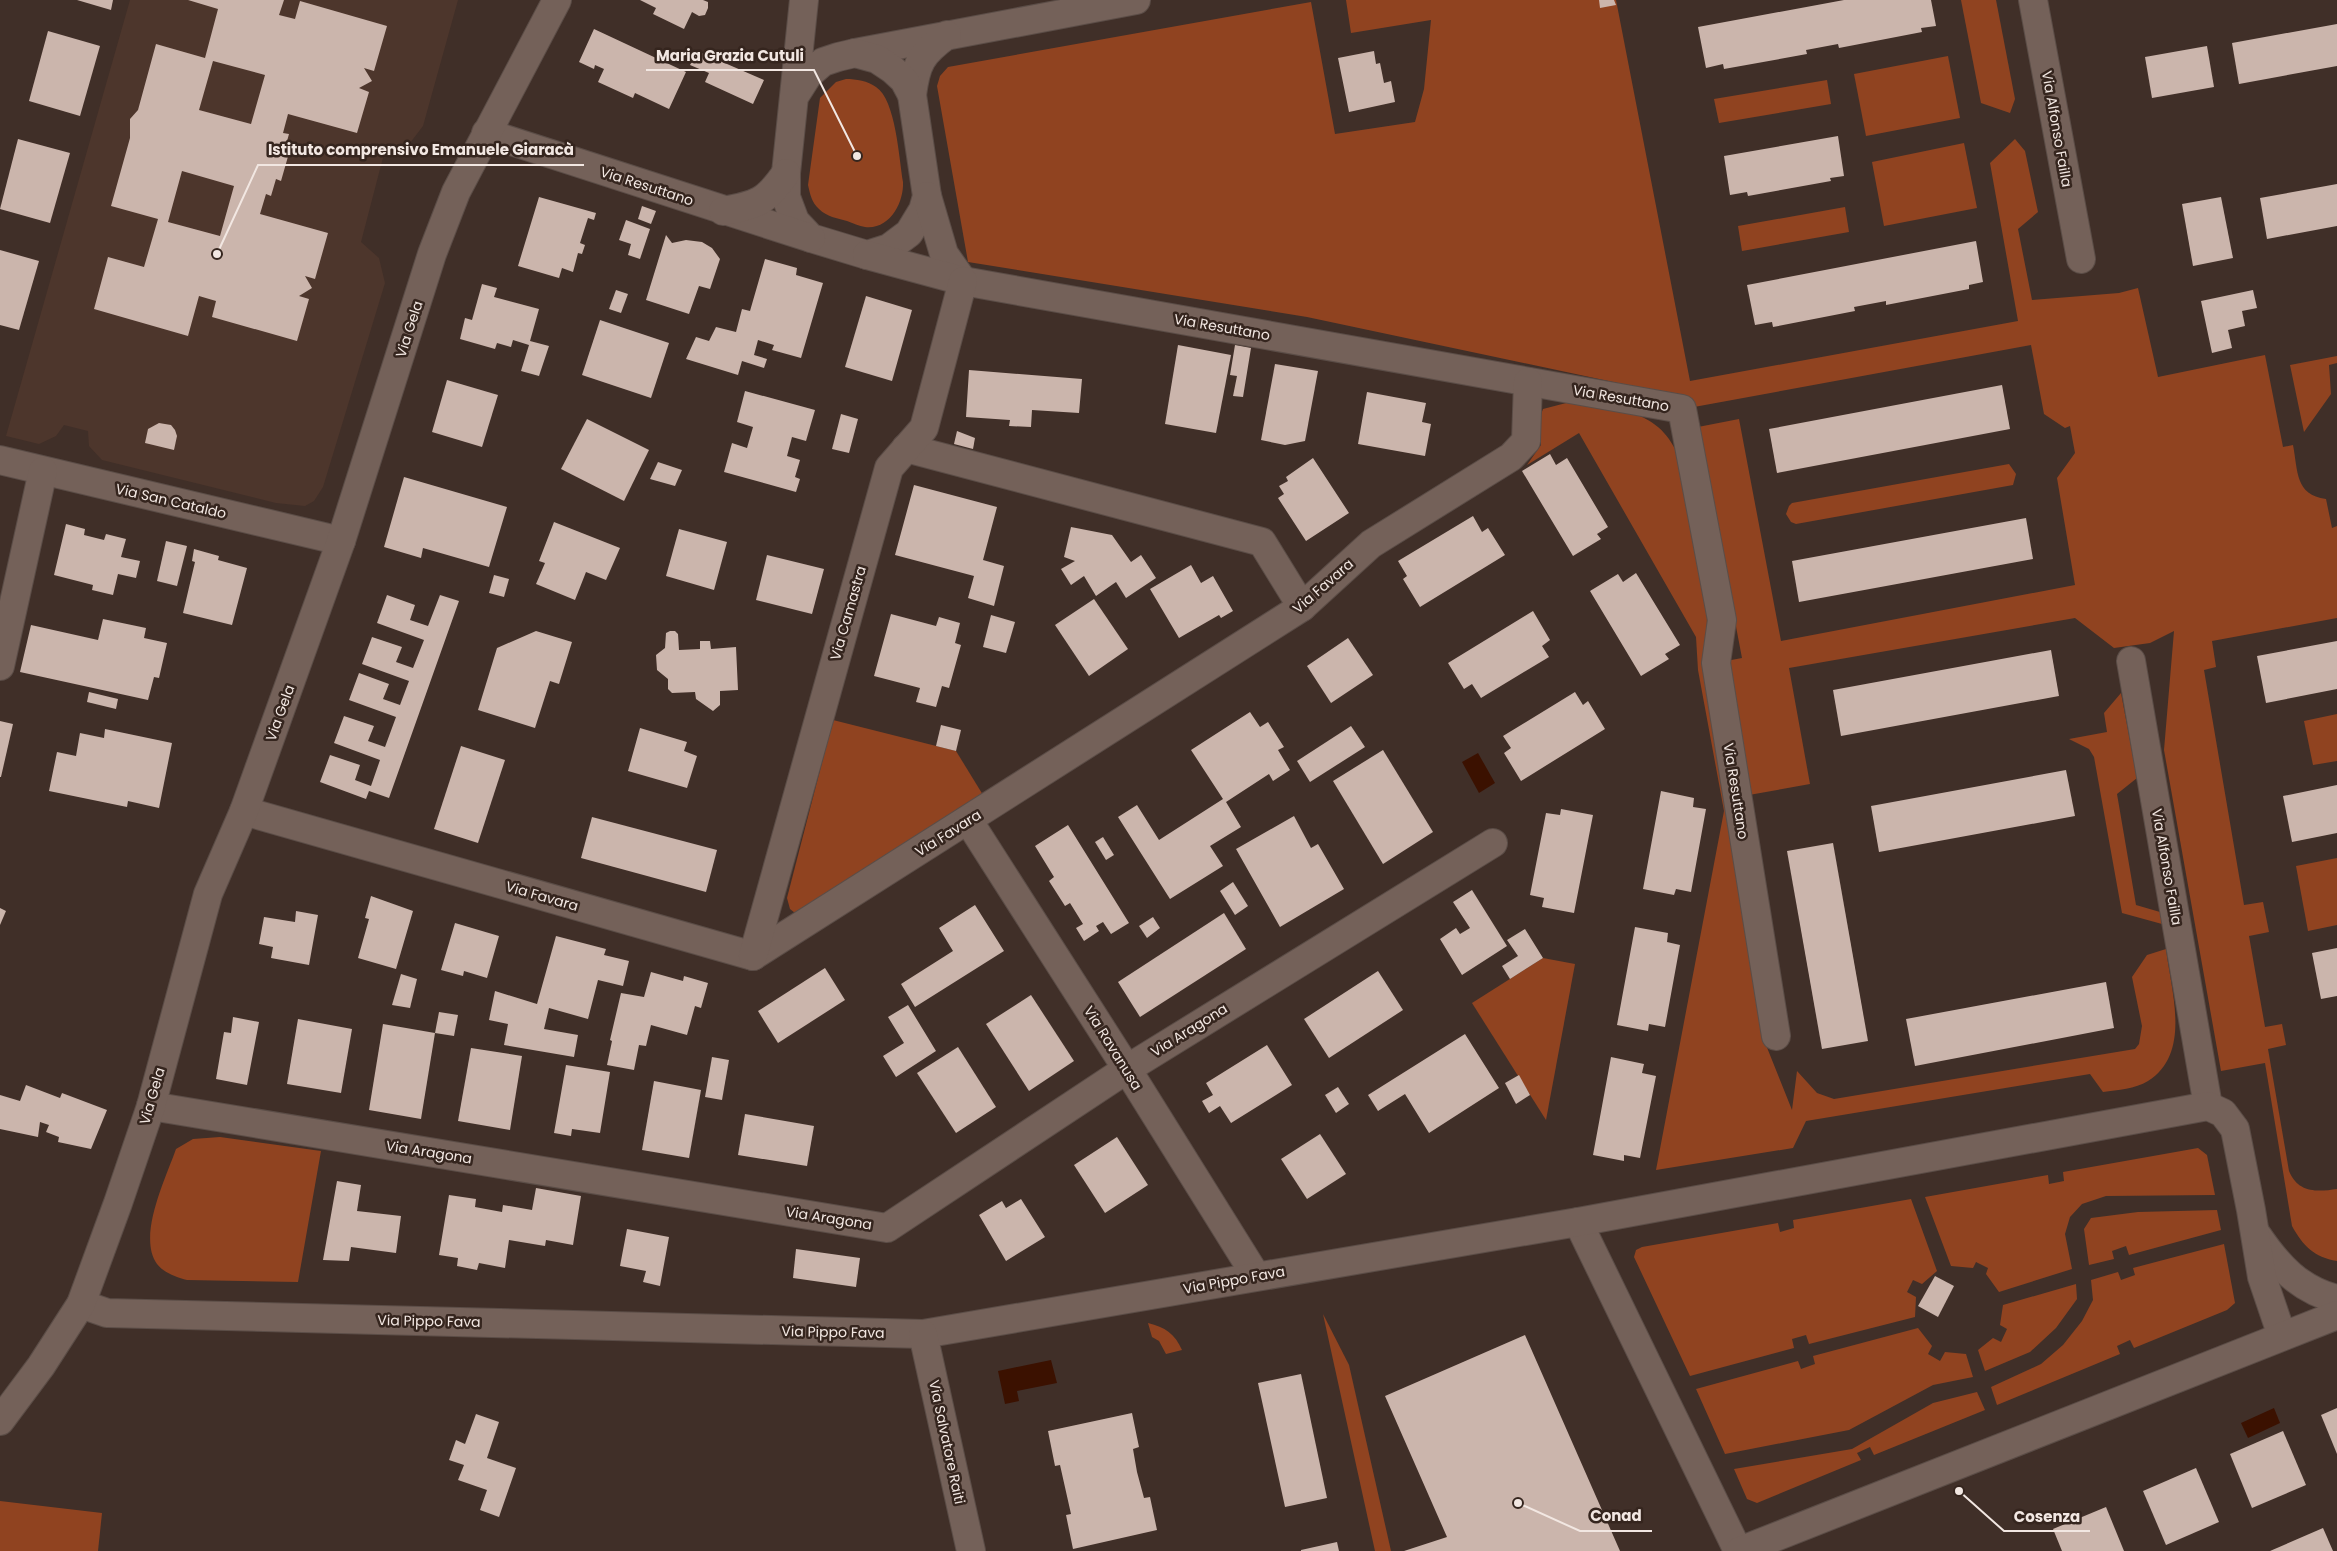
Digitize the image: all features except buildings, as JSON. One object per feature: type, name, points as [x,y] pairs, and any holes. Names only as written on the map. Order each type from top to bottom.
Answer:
[{"type":"street","name":"Via Gela","points":[[2,1413],[40,1366],[81,1304],[151,1106],[208,894],[244,811],[341,542],[432,254],[456,192],[557,0]]},
{"type":"street","points":[[794,97],[808,74],[823,62],[855,53],[949,34],[1136,0]]},
{"type":"street","name":"Via Alfonso Failla","points":[[2033,0],[2080,259]]},
{"type":"street","points":[[803,9],[786,173],[786,196],[795,221],[811,238],[867,254],[888,248],[904,238],[916,223],[927,196]]},
{"type":"street","points":[[949,34],[928,49],[922,57],[915,74],[912,95],[927,196],[944,254],[963,281]]},
{"type":"street","points":[[855,53],[877,59],[892,69],[904,80],[912,95]]},
{"type":"street","name":"Via Resuttano","points":[[486,133],[811,238]]},
{"type":"street","points":[[723,211],[758,203],[777,185],[786,173]]},
{"type":"street","name":"Via Resuttano","points":[[867,254],[963,281],[1682,409],[1722,620],[1716,663],[1776,1036]]},
{"type":"street","name":"Via Camastra","points":[[753,956],[889,468],[924,428],[963,281]]},
{"type":"street","name":"Via Favara","points":[[244,811],[753,956],[1302,608],[1372,544],[1511,457],[1526,442],[1528,382]]},
{"type":"street","points":[[906,448],[1262,542],[1302,608]]},
{"type":"street","name":"Via San Cataldo","points":[[0,460],[341,542]]},
{"type":"street","points":[[0,666],[43,471]]},
{"type":"street","name":"Via Alfonso Failla","points":[[2131,661],[2208,1106]]},
{"type":"street","name":"Via Ravanusa","points":[[968,820],[1127,1068],[1256,1276]]},
{"type":"street","name":"Via Aragona","points":[[151,1106],[887,1228],[1127,1068],[1493,843]]},
{"type":"street","points":[[2208,1106],[2223,1113],[2235,1130],[2262,1277],[2282,1336]]},
{"type":"street","name":"Via Pippo Fava","points":[[81,1304],[107,1313],[923,1334],[1578,1222],[2208,1106]]},
{"type":"street","points":[[1578,1222],[1739,1551],[2337,1314]]},
{"type":"street","points":[[2255,1232],[2271,1256],[2286,1273],[2320,1295],[2337,1299]]},
{"type":"street","name":"Via Salvatore Raiti","points":[[923,1334],[970,1551]]},
{"type":"shaded area","points":[[130,0],[458,0],[423,126],[410,143],[386,146],[361,242],[379,258],[385,283],[323,487],[314,501],[305,506],[276,503],[102,460],[89,446],[88,431],[64,425],[56,436],[39,444],[6,436]]},
{"type":"shaded area","points":[[1346,0],[1616,0],[1690,381],[2018,321],[1990,163],[2015,139],[2025,151],[2038,212],[2018,229],[2032,300],[2119,293],[2138,288],[2158,377],[2265,355],[2283,447],[2293,445],[2297,472],[2303,487],[2308,493],[2326,499],[2332,528],[2337,526],[2337,618],[2212,641],[2216,667],[2204,670],[2244,905],[2263,902],[2269,932],[2249,936],[2265,1027],[2282,1024],[2286,1045],[2268,1049],[2289,1171],[2297,1184],[2303,1187],[2322,1191],[2337,1189],[2337,1261],[2322,1257],[2310,1250],[2292,1226],[2265,1063],[2221,1071],[2164,750],[2174,631],[2150,643],[2114,648],[2075,618],[1789,668],[1810,784],[1749,795],[1726,661],[1742,658],[1698,427],[1739,419],[1781,641],[2075,585],[2057,478],[2075,453],[2070,426],[2065,428],[2044,414],[2031,345],[1694,407],[1693,399],[1307,317],[968,262],[937,86],[940,76],[948,67],[1311,2],[1335,134],[1415,122],[1424,89],[1431,20],[1351,33]]},
{"type":"shaded area","points":[[1961,0],[1996,0],[2015,99],[2010,113],[1981,103]]},
{"type":"shaded area","points":[[1948,56],[1960,118],[1866,136],[1854,74]]},
{"type":"shaded area","points":[[846,79],[869,83],[883,94],[896,131],[903,190],[894,213],[882,224],[874,227],[863,227],[825,214],[815,204],[808,185],[820,98],[836,82]]},
{"type":"shaded area","points":[[1827,80],[1831,104],[1719,123],[1714,99]]},
{"type":"shaded area","points":[[1964,143],[1977,208],[1884,226],[1872,162]]},
{"type":"shaded area","points":[[1845,207],[1849,232],[1742,251],[1738,226]]},
{"type":"shaded area","points":[[2337,356],[2337,363],[2329,365],[2331,394],[2304,432],[2290,365]]},
{"type":"shaded area","points":[[1570,402],[1636,414],[1661,430],[1672,443],[1680,460],[1707,617],[1706,670],[1766,1045],[1792,1110],[1797,1071],[1817,1093],[1834,1099],[2135,1049],[2139,1044],[2142,1026],[2132,977],[2147,955],[2166,949],[2175,1020],[2174,1038],[2170,1054],[2162,1069],[2143,1084],[2120,1090],[2103,1092],[2090,1074],[1806,1121],[1793,1148],[1656,1170],[1724,811],[1698,670],[1696,637],[1579,433],[1527,465],[1541,445],[1540,417],[1543,409]]},
{"type":"shaded area","points":[[2009,464],[2016,474],[2013,485],[1796,524],[1791,522],[1786,514],[1792,503]]},
{"type":"shaded area","points":[[2121,693],[2137,778],[2117,794],[2136,905],[2160,912],[2162,924],[2122,913],[2094,757],[2089,749],[2069,739],[2107,732],[2104,713]]},
{"type":"shaded area","points":[[2337,714],[2337,761],[2313,765],[2304,721]]},
{"type":"shaded area","points":[[833,720],[956,751],[983,795],[795,913],[790,909],[787,898]]},
{"type":"shaded area","points":[[1478,753],[1495,783],[1479,793],[1462,762]]},
{"type":"shaded area","points":[[2337,858],[2337,925],[2308,931],[2296,866]]},
{"type":"shaded area","points":[[1543,958],[1575,964],[1546,1120],[1472,1003]]},
{"type":"shaded area","points":[[220,1137],[321,1151],[298,1282],[187,1280],[167,1272],[157,1264],[152,1252],[150,1238],[152,1223],[160,1191],[176,1149],[193,1139]]},
{"type":"shaded area","points":[[2198,1148],[2207,1155],[2215,1195],[2106,1196],[2082,1204],[2070,1217],[2065,1234],[2072,1269],[1999,1292],[1986,1274],[1988,1268],[1976,1262],[1973,1268],[1951,1266],[1925,1197],[2048,1175],[2049,1184],[2064,1181],[2063,1172]]},
{"type":"shaded area","points":[[1911,1199],[1937,1271],[1922,1284],[1913,1280],[1907,1292],[1916,1297],[1915,1317],[1809,1344],[1806,1335],[1792,1339],[1794,1348],[1690,1376],[1634,1257],[1636,1250],[1642,1247],[1778,1223],[1780,1232],[1794,1228],[1793,1220]]},
{"type":"shaded area","points":[[2217,1210],[2221,1230],[2129,1255],[2126,1246],[2112,1251],[2114,1259],[2089,1265],[2084,1229],[2091,1218],[2138,1212]]},
{"type":"shaded area","points":[[2224,1244],[2235,1303],[2227,1310],[2134,1348],[2130,1340],[2117,1346],[2120,1354],[1997,1405],[1991,1387],[2041,1364],[2063,1345],[2082,1321],[2093,1300],[2091,1280],[2118,1272],[2121,1280],[2135,1275],[2133,1268]]},
{"type":"shaded area","points":[[2076,1284],[2077,1299],[2056,1328],[2030,1352],[1985,1371],[1978,1350],[1993,1338],[2001,1342],[2007,1329],[2000,1325],[2003,1305]]},
{"type":"shaded area","points":[[1323,1314],[1349,1365],[1391,1551],[1375,1551]]},
{"type":"shaded area","points":[[1148,1323],[1169,1332],[1182,1350],[1166,1354],[1159,1341],[1152,1337]]},
{"type":"shaded area","points":[[1918,1328],[1932,1346],[1928,1354],[1940,1361],[1945,1352],[1966,1354],[1973,1377],[1933,1385],[1849,1430],[1725,1454],[1696,1389],[1798,1361],[1801,1369],[1815,1364],[1813,1356]]},
{"type":"shaded area","points":[[1051,1360],[1057,1383],[1017,1391],[1019,1401],[1005,1404],[998,1371]]},
{"type":"shaded area","points":[[1977,1392],[1985,1410],[1874,1455],[1870,1447],[1857,1453],[1861,1460],[1757,1503],[1747,1499],[1734,1469],[1852,1449],[1933,1403]]},
{"type":"shaded area","points":[[2274,1408],[2280,1423],[2248,1438],[2241,1423]]},
{"type":"shaded area","points":[[0,1501],[102,1513],[98,1551],[0,1551]]},
{"type":"place","name":"Maria Grazia Cutuli","points":[[857,156]]},
{"type":"place","name":"Istituto comprensivo Emanuele Giaracà","points":[[217,254]]},
{"type":"place","name":"Cosenza","points":[[1959,1491]]},
{"type":"place","name":"Conad","points":[[1518,1503]]}]
